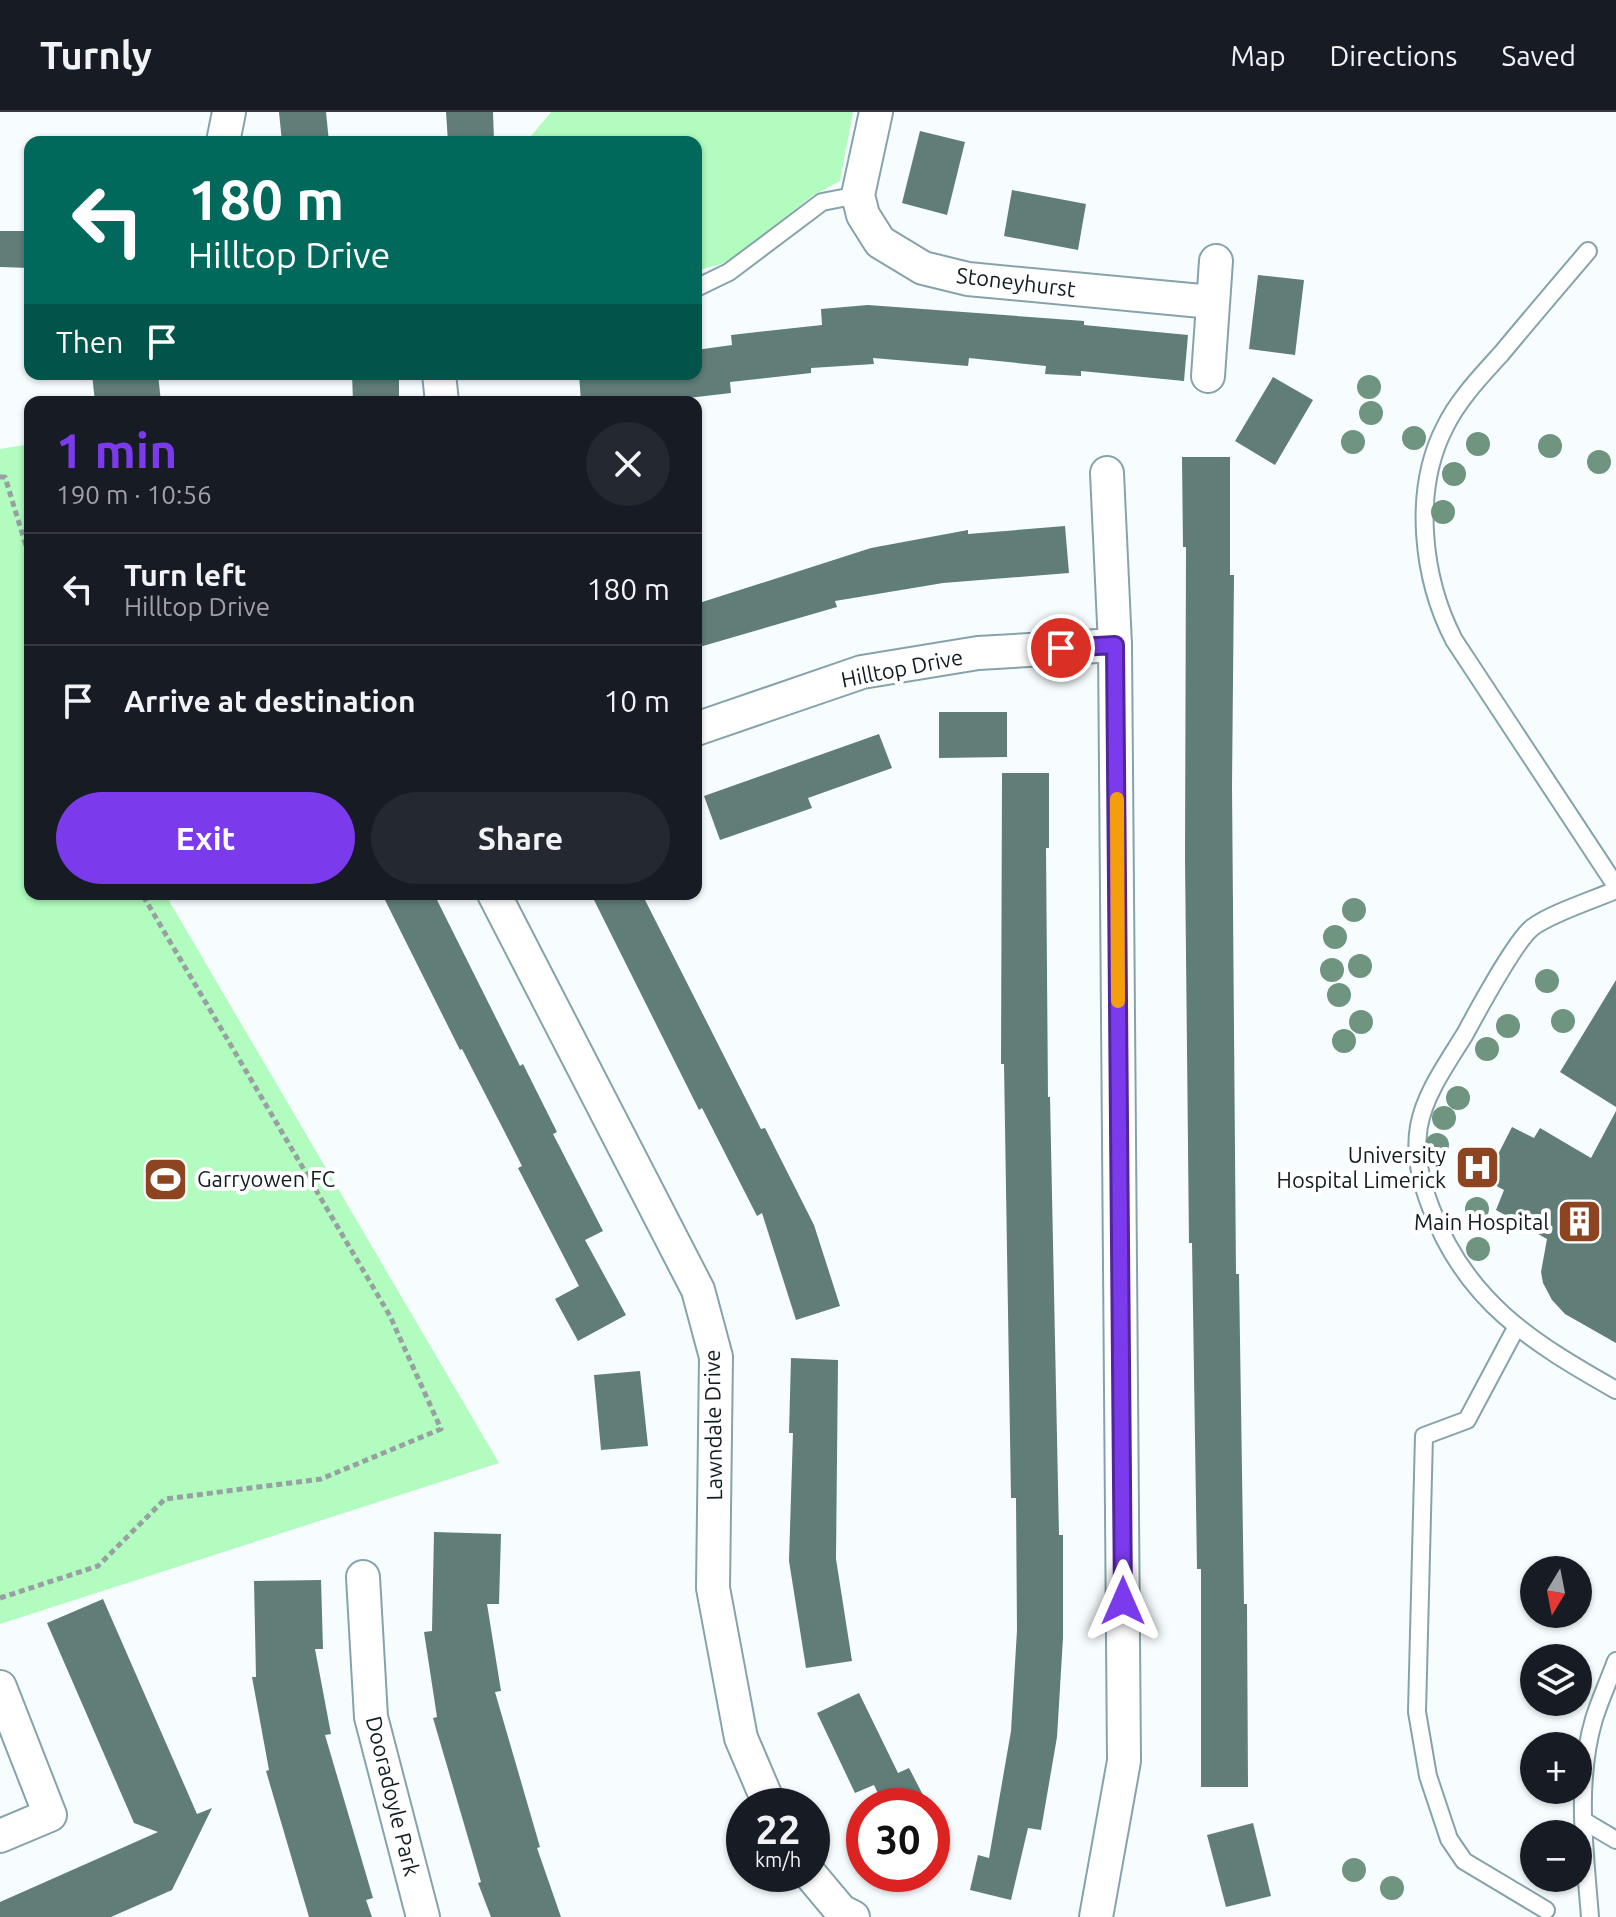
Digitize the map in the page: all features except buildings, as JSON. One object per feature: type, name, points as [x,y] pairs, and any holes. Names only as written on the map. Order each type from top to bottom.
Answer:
[{"type":"street","points":[[224,136],[229,112]]},
{"type":"street","points":[[858,195],[876,112]]},
{"type":"street","name":"Stoneyhurst","points":[[858,195],[863,215],[880,242],[923,268],[968,279],[1212,302]]},
{"type":"street","points":[[1208,376],[1216,261]]},
{"type":"street","points":[[1096,1917],[1124,1761],[1115,645],[1107,473]]},
{"type":"street","name":"Hilltop Drive","points":[[702,727],[862,672],[978,653],[1115,645]]},
{"type":"street","name":"Lawndale Drive","points":[[497,900],[698,1290],[716,1357],[713,1588],[741,1738],[762,1788]]},
{"type":"street","name":"Dooradoyle Park","points":[[363,1577],[371,1717],[423,1917]]},
{"type":"street","points":[[0,1687],[50,1815],[0,1836]]},
{"type":"street","points":[[825,1892],[841,1911],[853,1917]]},
{"type":"lane","points":[[702,285],[729,272],[822,202],[858,195]]},
{"type":"lane","points":[[1588,251],[1475,383],[1445,427],[1429,471],[1427,533],[1433,587],[1441,614],[1454,640],[1616,888],[1531,927],[1494,982],[1438,1081],[1419,1125],[1419,1171],[1439,1230],[1472,1284],[1516,1328],[1553,1355],[1616,1390]]},
{"type":"lane","points":[[1516,1328],[1467,1420],[1424,1436],[1417,1712],[1428,1776],[1454,1850],[1464,1861],[1546,1910]]},
{"type":"lane","points":[[1584,1820],[1587,1759],[1594,1720],[1616,1661]]},
{"type":"lane","points":[[1592,1826],[1616,1840]]},
{"type":"lane","points":[[1588,1892],[1590,1917]]},
{"type":"path","points":[[0,477],[5,477],[24,539]]},
{"type":"path","points":[[0,1598],[98,1566],[165,1499],[321,1479],[441,1429],[390,1316],[146,900]]},
{"type":"green space","points":[[551,112],[853,112],[840,181],[812,196],[731,261],[702,269],[702,136],[531,136]]},
{"type":"green space","name":"Garryowen FC","points":[[24,445],[24,900],[169,900],[499,1463],[0,1624],[0,449]]},
{"type":"slow traffic","points":[[1117,799],[1118,1001]]},
{"type":"place","name":"University Hospital Limerick","points":[[1477,1168]]},
{"type":"place","name":"Garryowen FC","points":[[166,1179]]},
{"type":"place","name":"Main Hospital","points":[[1580,1222]]},
{"type":"route","points":[[1061,648],[1115,645],[1123,1601]]}]
